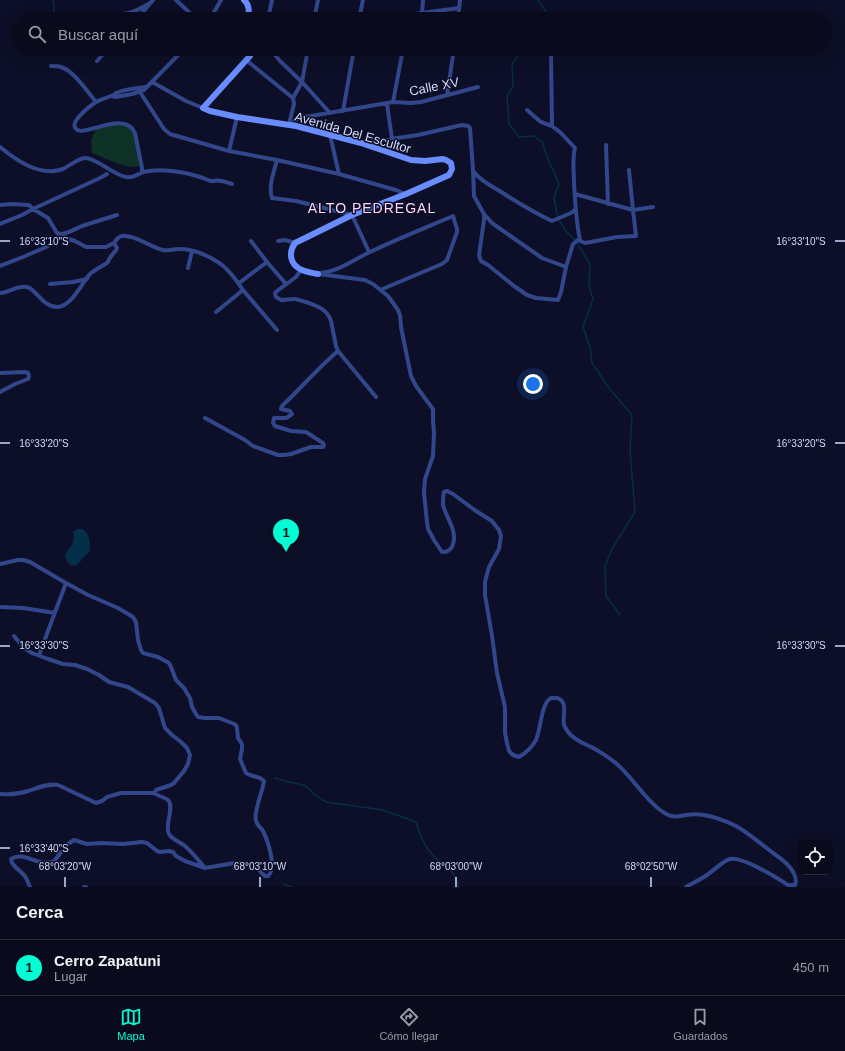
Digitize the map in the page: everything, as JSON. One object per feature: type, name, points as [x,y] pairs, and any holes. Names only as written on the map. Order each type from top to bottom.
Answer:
[{"type":"street","points":[[176,0],[189,12]]},
{"type":"street","points":[[214,12],[221,0]]},
{"type":"street","points":[[244,0],[247,3],[248,12]]},
{"type":"street","points":[[269,12],[272,0]]},
{"type":"street","points":[[315,12],[318,0]]},
{"type":"street","points":[[361,12],[363,0]]},
{"type":"street","points":[[422,12],[424,0]]},
{"type":"street","points":[[459,12],[460,0]]},
{"type":"street","points":[[131,12],[152,2]]},
{"type":"street","points":[[144,12],[152,2]]},
{"type":"street","points":[[429,12],[459,8]]},
{"type":"street","points":[[97,60],[101,56]]},
{"type":"street","points":[[112,96],[123,96],[144,90],[177,56]]},
{"type":"street","points":[[203,108],[248,56]]},
{"type":"street","points":[[250,56],[293,98],[294,104],[289,124]]},
{"type":"street","points":[[276,56],[330,113]]},
{"type":"street","points":[[293,98],[302,82],[307,56]]},
{"type":"street","points":[[343,111],[353,56]]},
{"type":"street","points":[[289,124],[298,118],[393,102],[402,56]]},
{"type":"street","points":[[447,95],[453,56]]},
{"type":"street","points":[[551,56],[552,126]]},
{"type":"street","points":[[51,66],[61,67],[68,71],[96,102]]},
{"type":"street","name":"Avenida Del Escultor","points":[[152,82],[186,101],[210,111],[237,117],[289,124],[361,143],[411,160],[425,161],[443,159],[451,163],[452,169],[449,175],[352,215],[295,243]]},
{"type":"street","points":[[142,172],[133,129],[124,124],[118,123],[84,131],[74,128],[74,125],[77,118],[96,102],[116,93],[147,87]]},
{"type":"street","name":"Calle XV","points":[[393,102],[421,102],[478,87]]},
{"type":"street","points":[[140,92],[164,129],[170,134],[229,151],[339,174],[406,194]]},
{"type":"street","points":[[387,104],[392,139]]},
{"type":"street","points":[[527,110],[541,122],[552,126],[561,133],[575,148],[573,156],[579,240]]},
{"type":"street","points":[[229,151],[237,117]]},
{"type":"street","points":[[361,143],[418,135],[462,125],[468,126],[470,128],[474,196],[484,214],[492,223],[542,258],[566,266]]},
{"type":"street","points":[[330,135],[339,174]]},
{"type":"street","points":[[606,145],[608,204]]},
{"type":"street","points":[[0,147],[14,158],[38,170],[47,172],[61,170],[81,159],[86,158],[126,177],[134,177],[148,170],[177,172],[202,177],[212,181],[223,181],[232,184]]},
{"type":"street","points":[[0,154],[4,150]]},
{"type":"street","points":[[277,160],[270,188],[272,198],[296,201],[352,215],[369,252]]},
{"type":"street","points":[[473,170],[476,175],[486,183],[520,204],[552,221],[571,213],[576,209]]},
{"type":"street","points":[[579,240],[585,243],[617,237],[636,236],[632,210],[629,170]]},
{"type":"street","points":[[0,224],[107,174]]},
{"type":"street","points":[[575,194],[632,210],[653,207]]},
{"type":"street","points":[[0,205],[29,205],[48,218],[57,233],[86,247],[106,247],[114,243],[119,237],[127,236],[164,250],[180,249],[192,251],[209,257],[217,261],[239,283],[243,290],[277,330]]},
{"type":"street","points":[[0,266],[46,247],[54,242],[61,234],[82,226],[99,222],[117,214]]},
{"type":"street","points":[[484,214],[479,255],[481,261],[514,286],[527,295],[533,297],[558,300],[573,244],[579,240]]},
{"type":"street","points":[[315,274],[327,272],[349,263],[369,252],[453,216],[457,232],[447,260],[442,264],[380,290]]},
{"type":"street","points":[[278,241],[286,240],[295,243],[291,250],[290,257],[294,264],[301,270],[315,274],[365,280],[370,282],[392,300],[398,310],[411,376],[416,386],[433,409],[433,456],[425,479],[424,493],[426,522],[428,529],[442,552],[449,551],[454,540],[452,526],[443,503],[444,492],[457,496],[492,521],[499,530],[501,541],[499,549],[486,574],[485,595],[497,673],[505,707],[505,733],[509,751],[513,755],[519,757],[524,754],[536,740],[544,706],[550,699],[559,699],[563,704],[564,724],[569,733],[576,739],[606,756],[620,767],[648,799],[664,812],[671,816],[698,814],[705,815],[737,827],[748,833],[787,864],[795,876],[796,882],[795,885],[788,885],[746,862],[737,858],[732,858],[686,887]]},
{"type":"street","points":[[251,241],[286,284]]},
{"type":"street","points":[[0,293],[22,287],[28,287],[47,304],[57,307],[62,306],[76,294],[91,274],[106,263],[116,252],[117,248],[114,243]]},
{"type":"street","points":[[188,268],[192,251]]},
{"type":"street","points":[[239,283],[267,262]]},
{"type":"street","points":[[301,270],[296,277],[275,293],[276,296],[281,300],[294,299],[302,301],[315,305],[326,311],[331,320],[338,351],[376,397]]},
{"type":"street","points":[[50,284],[82,281],[87,278]]},
{"type":"street","points":[[216,312],[243,290]]},
{"type":"street","points":[[205,418],[253,446],[278,455],[290,454],[311,447],[323,447],[323,443],[306,432],[291,431],[274,426],[273,423],[274,418],[286,418],[292,414],[290,411],[281,409],[282,406],[338,351]]},
{"type":"street","points":[[0,373],[28,372],[29,376],[28,379],[0,392]]},
{"type":"street","points":[[0,564],[23,560],[30,562],[88,595],[118,608],[133,617],[136,622],[143,653],[158,657],[169,663],[176,680],[184,688],[190,698],[192,707],[198,717],[219,718],[236,725],[238,738],[242,744],[240,759],[246,773],[264,781],[256,811],[256,821],[266,836],[271,852],[272,871],[270,875],[265,876],[257,868],[243,863],[235,862],[205,868],[186,861],[176,856],[173,852],[157,851],[147,843],[142,842],[123,844],[87,844],[74,840],[68,844],[51,862],[38,862],[20,856],[11,859],[12,864],[26,876],[30,887]]},
{"type":"street","points":[[39,655],[66,583]]},
{"type":"street","points":[[0,607],[23,608],[55,613]]},
{"type":"street","points":[[14,636],[24,648],[32,653],[48,660],[87,669],[100,675],[109,682],[128,687],[156,703],[165,728],[187,748],[190,755],[184,772],[178,779],[171,785],[156,790],[154,793]]},
{"type":"street","points":[[0,794],[8,795],[54,784],[96,802],[121,793],[154,793],[168,800],[170,813],[168,830],[169,835],[185,846],[205,868]]},
{"type":"green space","points":[[110,124],[127,125],[135,130],[140,165],[130,167],[92,153],[91,140],[97,127]]},
{"type":"water","points":[[77,529],[83,529],[87,534],[90,542],[90,551],[74,566],[68,562],[65,555],[72,545],[74,539],[73,532]]},
{"type":"waterway","points":[[53,0],[54,12]]},
{"type":"waterway","points":[[538,0],[546,12]]},
{"type":"waterway","points":[[518,56],[512,64],[513,86],[507,96],[509,124],[519,137],[534,136],[542,142],[559,184],[554,197],[558,219],[567,232],[576,241],[590,264],[589,286],[593,299],[583,327],[590,347],[592,363],[609,388],[632,415],[630,450],[635,512],[612,549],[605,566],[606,596],[620,615]]},
{"type":"waterway","points":[[274,778],[306,786],[314,794],[326,802],[383,810],[416,822],[426,846],[432,854],[453,873],[459,887]]},
{"type":"waterway","points":[[284,884],[291,887]]},
{"type":"place","name":"Cerro Zapatuni","points":[[286,552]]},
{"type":"district","name":"ALTO PEDREGAL","points":[[372,208]]}]
